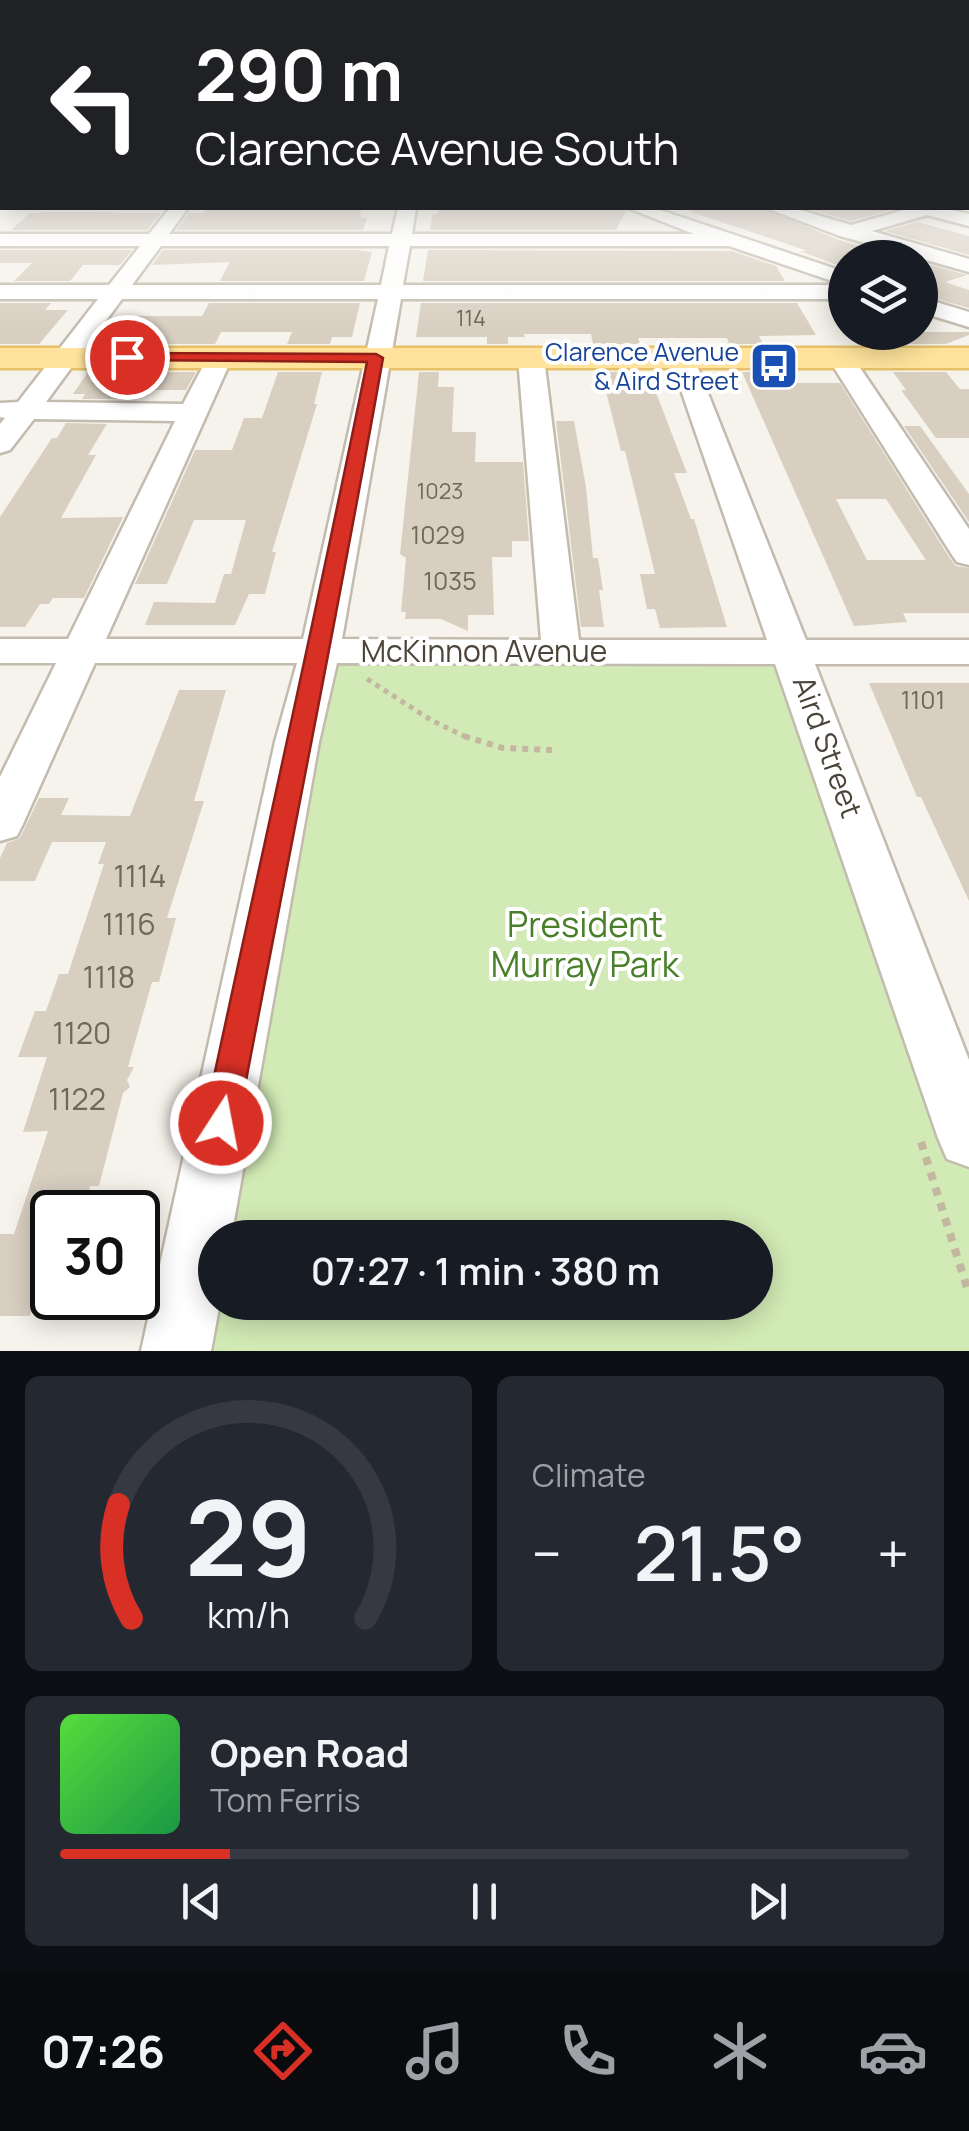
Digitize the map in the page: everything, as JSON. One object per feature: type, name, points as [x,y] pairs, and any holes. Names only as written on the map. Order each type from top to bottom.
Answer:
[{"type":"main road","points":[[0,358],[683,358],[837,350]]},
{"type":"main road","points":[[869,350],[969,358]]},
{"type":"street","points":[[0,444],[13,410],[65,358],[178,210]]},
{"type":"street","points":[[643,210],[771,254],[828,282]]},
{"type":"street","points":[[783,210],[969,266]]},
{"type":"street","points":[[771,254],[919,210]]},
{"type":"street","points":[[936,210],[969,217]]},
{"type":"street","points":[[0,232],[158,236],[283,226],[704,231]]},
{"type":"street","points":[[176,1351],[297,742],[320,652],[402,227]]},
{"type":"street","points":[[0,240],[402,227],[730,240]]},
{"type":"street","points":[[108,299],[390,291],[828,288]]},
{"type":"street","points":[[0,292],[193,306]]},
{"type":"street","points":[[938,310],[969,320]]},
{"type":"street","points":[[857,350],[969,555]]},
{"type":"street","points":[[0,824],[218,358]]},
{"type":"street","points":[[531,358],[561,652]]},
{"type":"street","name":"Aird Street","points":[[683,358],[969,1138]]},
{"type":"street","points":[[13,410],[195,413]]},
{"type":"street","name":"McKinnon Avenue","points":[[0,652],[969,652]]},
{"type":"path","points":[[355,674],[416,714],[454,731],[528,754],[552,750]]},
{"type":"green space","name":"President Murray Park","points":[[320,652],[792,652],[969,1143],[969,1351],[185,1351],[198,1284],[198,1320],[773,1320],[773,1220],[210,1220]]},
{"type":"building","points":[[360,210],[361,218],[367,218],[363,230],[176,230],[189,213]]},
{"type":"building","points":[[692,210],[767,210],[839,240],[828,240],[828,262],[800,251],[808,251]]},
{"type":"building","points":[[812,210],[891,210],[851,221]]},
{"type":"building","points":[[626,211],[616,230],[430,230],[432,215]]},
{"type":"building","points":[[30,213],[161,213],[147,230],[11,230]]},
{"type":"building","points":[[917,222],[969,236],[969,255],[938,246],[938,240],[916,240],[885,231]]},
{"type":"building","points":[[0,250],[132,250],[120,265],[83,265],[70,281],[14,281],[32,263],[0,263]]},
{"type":"building","points":[[163,250],[372,252],[364,281],[220,281],[230,262],[152,265]]},
{"type":"building","points":[[428,250],[732,251],[776,266],[785,281],[423,281]]},
{"type":"building","points":[[938,267],[967,275],[945,282],[969,290],[969,308],[938,299]]},
{"type":"building","points":[[0,303],[51,303],[45,310],[68,310],[39,344],[0,344]]},
{"type":"building","points":[[209,303],[360,303],[352,337],[332,337],[330,344],[287,344],[292,332],[221,332],[215,344],[106,344],[124,316],[202,316]]},
{"type":"building","points":[[421,303],[797,303],[816,335],[759,336],[763,344],[729,344],[727,338],[638,338],[640,344],[593,344],[591,334],[524,334],[525,337],[508,337],[508,344],[487,344],[487,337],[416,337]]},
{"type":"building","points":[[938,332],[969,332],[969,335],[938,344]]},
{"type":"building","points":[[88,372],[196,372],[186,390],[128,390],[121,399],[82,399],[85,394],[73,394]]},
{"type":"building","points":[[278,372],[322,372],[317,404],[272,552],[276,552],[265,594],[249,594],[235,625],[145,625],[154,602],[215,603],[224,574],[231,574],[246,520],[194,520],[167,584],[135,584],[195,450],[232,450],[244,418],[262,418]]},
{"type":"building","points":[[419,372],[439,372],[438,387],[454,387],[452,432],[476,432],[475,462],[523,462],[529,541],[512,541],[512,557],[492,557],[494,615],[468,615],[468,631],[441,619],[405,619],[406,612],[401,612],[406,558],[400,554]]},
{"type":"building","points":[[601,372],[648,372],[687,473],[674,473],[694,519],[727,627],[660,628],[655,609],[647,609],[640,574],[655,574]]},
{"type":"building","points":[[742,372],[778,372],[784,383],[840,383],[949,557],[956,566],[969,568],[969,613],[903,613],[907,622],[854,626]],"holes":[[[836,499],[886,499],[926,560],[867,560]]]},
{"type":"building","points":[[893,372],[946,372],[960,389],[969,389],[969,438],[936,438],[901,390],[906,390]]},
{"type":"building","points":[[556,421],[574,421],[593,558],[598,558],[603,590],[599,590],[604,627],[581,627]]},
{"type":"building","points":[[66,423],[107,424],[88,455],[96,455],[61,518],[123,517],[84,598],[53,598],[49,604],[40,604],[25,627],[0,627],[0,517]]},
{"type":"building","points":[[904,426],[920,426],[969,494],[969,522]]},
{"type":"building","points":[[869,683],[969,683],[969,901],[921,797],[917,797]]},
{"type":"building","points":[[179,690],[226,690],[194,801],[204,801],[167,918],[176,918],[159,982],[152,982],[128,1067],[134,1067],[127,1080],[130,1087],[123,1093],[99,1186],[90,1186],[89,1190],[30,1190],[30,1316],[0,1316],[0,1234],[14,1234],[48,1131],[23,1132],[47,1057],[18,1057],[35,1011],[46,1011],[59,974],[68,974],[104,864],[98,864],[106,842],[52,842],[35,881],[0,881],[0,858],[7,843],[20,838],[39,798],[69,798],[61,815],[130,816]]},
{"type":"place","name":"Clarence Avenue & Aird Street","points":[[774,366]]},
{"type":"route","points":[[127,357],[376,358],[320,652],[297,742],[221,1123]]}]
